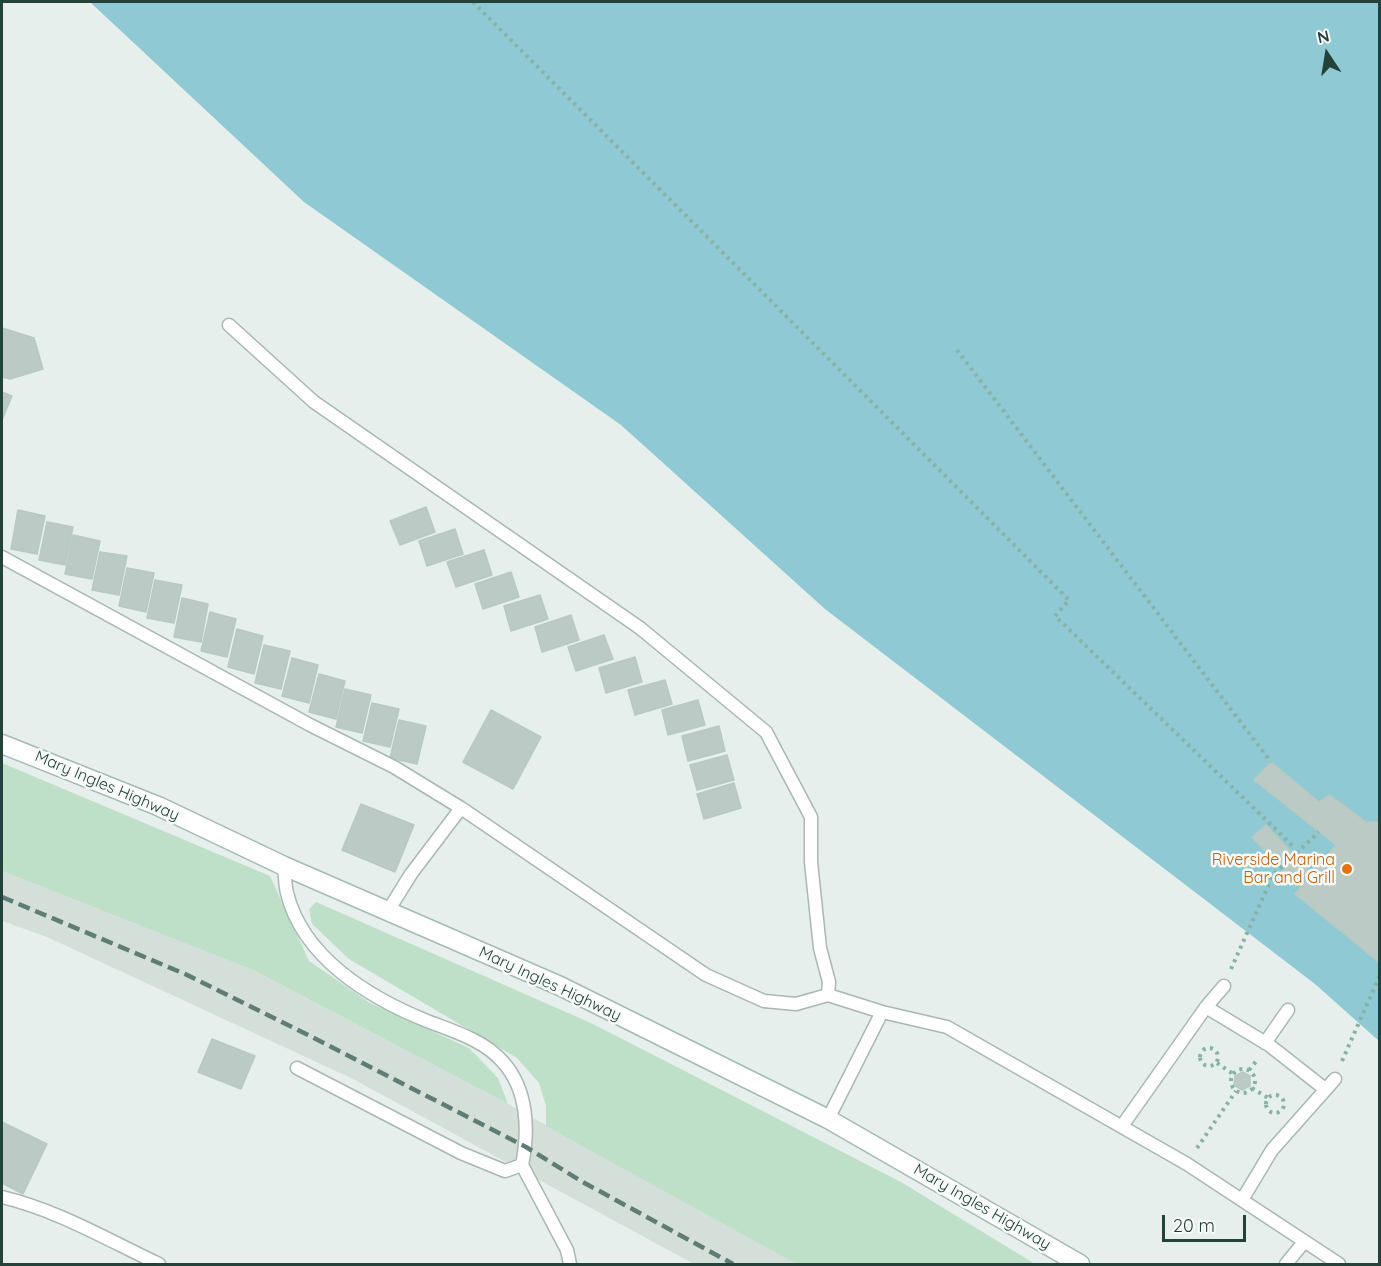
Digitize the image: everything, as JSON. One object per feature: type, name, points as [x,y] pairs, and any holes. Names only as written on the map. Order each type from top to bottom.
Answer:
[{"type":"street","name":"Mary Ingles Highway","points":[[2,744],[158,806],[284,866],[560,986],[828,1119],[1080,1264]]},
{"type":"lane","points":[[229,325],[314,402],[640,628],[766,732],[812,816],[811,862],[820,948],[829,982],[828,995]]},
{"type":"lane","points":[[2,557],[310,725],[394,767],[461,808],[706,975],[764,1001],[796,1004],[828,995],[882,1012],[948,1027],[1187,1164],[1339,1264]]},
{"type":"lane","points":[[388,911],[411,874],[461,808]]},
{"type":"lane","points":[[284,866],[287,893],[303,930],[332,965],[367,991],[418,1017],[475,1040],[503,1062],[519,1090],[527,1117],[526,1147],[522,1165],[567,1250],[570,1264]]},
{"type":"lane","points":[[1122,1126],[1206,1007],[1224,986]]},
{"type":"lane","points":[[1206,1007],[1265,1042],[1325,1089]]},
{"type":"lane","points":[[1265,1042],[1288,1010]]},
{"type":"lane","points":[[828,1119],[882,1012]]},
{"type":"lane","points":[[297,1068],[461,1153],[505,1171],[522,1165]]},
{"type":"lane","points":[[1242,1200],[1272,1150],[1335,1079]]},
{"type":"lane","points":[[2,1197],[23,1202],[83,1227],[159,1264]]},
{"type":"lane","points":[[1286,1264],[1304,1242]]},
{"type":"path","points":[[473,2],[1069,600],[1054,616],[1295,848]]},
{"type":"path","points":[[957,350],[1271,762]]},
{"type":"path","points":[[1224,986],[1273,875],[1319,832]]},
{"type":"path","points":[[1335,1079],[1380,975]]},
{"type":"path","points":[[1213,1049],[1217,1052],[1217,1063],[1208,1067],[1203,1064],[1200,1054],[1203,1050],[1213,1049]]},
{"type":"path","points":[[1217,1063],[1233,1074]]},
{"type":"path","points":[[1237,1070],[1249,1070],[1255,1079],[1252,1088],[1246,1092],[1236,1090],[1232,1086],[1233,1074],[1237,1070]]},
{"type":"path","points":[[1252,1088],[1268,1098],[1279,1095],[1285,1104],[1283,1109],[1274,1114],[1269,1111],[1266,1107],[1268,1098]]},
{"type":"path","points":[[1187,1164],[1236,1090]]},
{"type":"shaded area","points":[[2,871],[255,971],[508,1104],[796,1264],[694,1264],[353,1079],[47,937],[2,921]]},
{"type":"green space","points":[[2,763],[270,876],[309,961],[370,1003],[469,1048],[498,1078],[508,1104],[255,971],[2,871]]},
{"type":"green space","points":[[316,902],[593,1024],[901,1182],[1035,1264],[796,1264],[546,1126],[546,1106],[539,1083],[517,1058],[349,959],[312,924],[309,909]]},
{"type":"water","points":[[90,2],[1379,2],[1379,1041],[1315,984],[825,609],[621,425],[304,202]]},
{"type":"building","points":[[2,328],[34,338],[43,369],[10,379],[2,377]]},
{"type":"building","points":[[2,392],[12,396],[2,420]]},
{"type":"building","points":[[426,507],[435,532],[400,545],[390,521]]},
{"type":"building","points":[[18,510],[45,516],[37,554],[11,549]]},
{"type":"building","points":[[47,522],[73,527],[65,565],[39,560]]},
{"type":"building","points":[[455,529],[463,554],[427,566],[419,541]]},
{"type":"building","points":[[73,535],[100,541],[92,579],[65,574]]},
{"type":"building","points":[[484,550],[492,575],[456,587],[447,562]]},
{"type":"building","points":[[100,552],[127,556],[119,595],[92,590]]},
{"type":"building","points":[[127,568],[154,573],[146,612],[119,606]]},
{"type":"building","points":[[511,572],[519,597],[483,609],[475,584]]},
{"type":"building","points":[[155,580],[182,585],[174,623],[147,618]]},
{"type":"building","points":[[540,595],[548,619],[511,631],[504,606]]},
{"type":"building","points":[[182,598],[208,604],[201,642],[174,637]]},
{"type":"building","points":[[210,612],[236,619],[227,657],[201,651]]},
{"type":"building","points":[[571,615],[579,640],[542,652],[535,627]]},
{"type":"building","points":[[237,629],[263,636],[254,674],[228,667]]},
{"type":"building","points":[[604,635],[613,659],[576,671],[568,647]]},
{"type":"building","points":[[264,645],[290,651],[281,689],[255,683]]},
{"type":"building","points":[[635,657],[642,682],[606,693],[599,668]]},
{"type":"building","points":[[292,658],[318,665],[309,703],[282,696]]},
{"type":"building","points":[[319,674],[345,681],[336,719],[309,712]]},
{"type":"building","points":[[665,680],[672,704],[635,715],[628,690]]},
{"type":"building","points":[[345,689],[371,695],[362,733],[336,727]]},
{"type":"building","points":[[698,700],[705,725],[668,735],[662,710]]},
{"type":"building","points":[[372,703],[399,709],[390,747],[363,741]]},
{"type":"building","points":[[491,710],[541,737],[513,789],[463,762]]},
{"type":"building","points":[[399,720],[426,726],[417,764],[390,758]]},
{"type":"building","points":[[719,726],[725,751],[688,761],[682,736]]},
{"type":"building","points":[[727,755],[734,780],[697,790],[690,765]]},
{"type":"building","name":"Riverside Marina Bar and Grill","points":[[1271,762],[1319,802],[1330,795],[1366,822],[1380,822],[1380,963],[1295,894],[1336,845],[1254,780]]},
{"type":"building","points":[[734,783],[741,808],[704,819],[697,794]]},
{"type":"building","points":[[361,804],[414,825],[395,872],[342,850]]},
{"type":"building","points":[[1266,825],[1309,871],[1295,883],[1252,837]]},
{"type":"building","points":[[212,1039],[255,1056],[241,1089],[198,1072]]},
{"type":"building","points":[[1243,1072],[1250,1076],[1250,1086],[1242,1090],[1234,1085],[1235,1076]]},
{"type":"building","points":[[2,1122],[47,1144],[23,1194],[2,1183]]},
{"type":"railway","points":[[2,897],[185,974],[312,1037],[526,1147],[581,1181],[733,1264]]},
{"type":"place","name":"Riverside Marina Bar and Grill","points":[[1347,869]]}]
